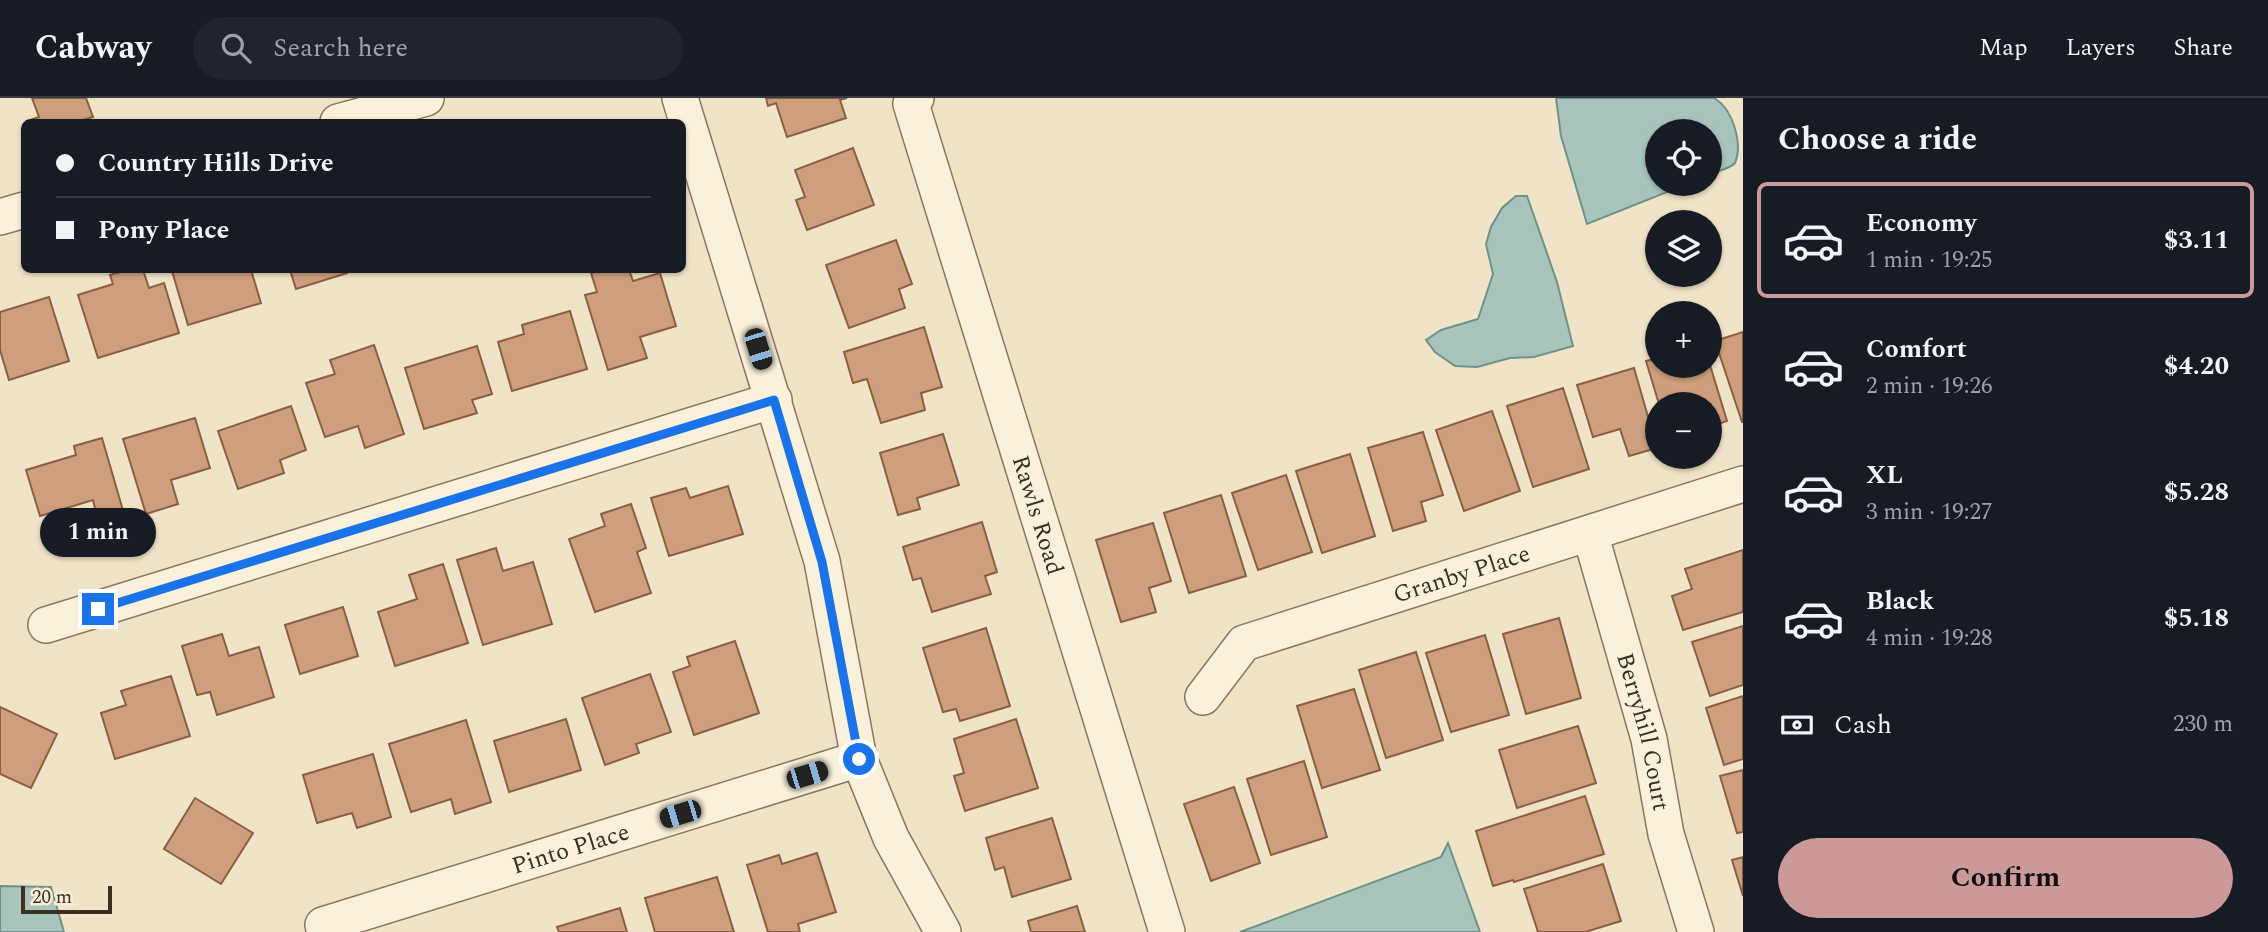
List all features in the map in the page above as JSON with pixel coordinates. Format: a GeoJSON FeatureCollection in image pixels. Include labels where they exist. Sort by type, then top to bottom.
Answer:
{"type":"FeatureCollection","features":[{"type":"Feature","properties":{"kind":"street"},"geometry":{"type":"LineString","coordinates":[[349,119],[426,98]]}},
{"type":"Feature","properties":{"kind":"street"},"geometry":{"type":"LineString","coordinates":[[680,98],[822,562],[859,759],[891,838],[943,932]]}},
{"type":"Feature","properties":{"kind":"street","name":"Rawls Road"},"geometry":{"type":"LineString","coordinates":[[916,98],[911,104],[1167,932]]}},
{"type":"Feature","properties":{"kind":"street"},"geometry":{"type":"LineString","coordinates":[[0,217],[21,211]]}},
{"type":"Feature","properties":{"kind":"street"},"geometry":{"type":"LineString","coordinates":[[46,625],[774,400]]}},
{"type":"Feature","properties":{"kind":"street","name":"Granby Place"},"geometry":{"type":"LineString","coordinates":[[1203,698],[1244,643],[1743,484]]}},
{"type":"Feature","properties":{"kind":"street","name":"Berryhill Court"},"geometry":{"type":"LineString","coordinates":[[1590,533],[1649,738],[1667,834],[1696,932]]}},
{"type":"Feature","properties":{"kind":"street","name":"Pinto Place"},"geometry":{"type":"LineString","coordinates":[[323,925],[859,759]]}},
{"type":"Feature","properties":{"kind":"water"},"geometry":{"type":"Polygon","coordinates":[[[1556,98],[1714,98],[1731,118],[1738,146],[1735,163],[1722,170],[1722,119],[1645,119],[1645,196],[1657,196],[1587,224],[1561,136],[1556,98]]]}},
{"type":"Feature","properties":{"kind":"water"},"geometry":{"type":"Polygon","coordinates":[[[1516,196],[1527,196],[1557,282],[1573,346],[1534,357],[1510,358],[1477,367],[1455,366],[1435,352],[1426,340],[1441,330],[1478,319],[1493,274],[1486,244],[1491,227],[1502,208],[1516,196]]]}},
{"type":"Feature","properties":{"kind":"water"},"geometry":{"type":"Polygon","coordinates":[[[1448,843],[1480,932],[1240,932],[1441,857],[1448,843]]]}},
{"type":"Feature","properties":{"kind":"water"},"geometry":{"type":"Polygon","coordinates":[[[0,886],[51,887],[64,932],[0,932],[0,886]]]}},
{"type":"Feature","properties":{"kind":"building"},"geometry":{"type":"Polygon","coordinates":[[[32,98],[86,98],[93,117],[33,119],[39,117],[32,98]]]}},
{"type":"Feature","properties":{"kind":"building"},"geometry":{"type":"Polygon","coordinates":[[[766,98],[847,98],[840,100],[846,118],[787,137],[776,103],[768,106],[766,98]]]}},
{"type":"Feature","properties":{"kind":"building"},"geometry":{"type":"Polygon","coordinates":[[[853,148],[874,205],[807,230],[796,200],[805,197],[795,170],[853,148]]]}},
{"type":"Feature","properties":{"kind":"building"},"geometry":{"type":"Polygon","coordinates":[[[896,240],[912,284],[899,289],[905,308],[849,328],[826,265],[896,240]]]}},
{"type":"Feature","properties":{"kind":"building"},"geometry":{"type":"Polygon","coordinates":[[[144,273],[149,288],[164,283],[179,333],[98,358],[78,295],[113,284],[110,275],[144,273]]]}},
{"type":"Feature","properties":{"kind":"building"},"geometry":{"type":"Polygon","coordinates":[[[173,273],[252,273],[261,303],[188,325],[173,273]]]}},
{"type":"Feature","properties":{"kind":"building"},"geometry":{"type":"Polygon","coordinates":[[[291,273],[347,273],[296,289],[291,273]]]}},
{"type":"Feature","properties":{"kind":"building"},"geometry":{"type":"Polygon","coordinates":[[[591,273],[630,273],[633,281],[660,273],[676,326],[640,337],[647,358],[608,370],[585,295],[597,292],[591,273]]]}},
{"type":"Feature","properties":{"kind":"building"},"geometry":{"type":"Polygon","coordinates":[[[49,297],[69,361],[9,380],[0,350],[0,312],[49,297]]]}},
{"type":"Feature","properties":{"kind":"building"},"geometry":{"type":"Polygon","coordinates":[[[570,311],[587,369],[512,391],[498,342],[524,334],[522,325],[570,311]]]}},
{"type":"Feature","properties":{"kind":"building"},"geometry":{"type":"Polygon","coordinates":[[[924,327],[942,387],[921,393],[925,410],[881,423],[867,379],[853,383],[844,352],[924,327]]]}},
{"type":"Feature","properties":{"kind":"building"},"geometry":{"type":"Polygon","coordinates":[[[1743,332],[1743,422],[1722,362],[1722,339],[1743,332]]]}},
{"type":"Feature","properties":{"kind":"building"},"geometry":{"type":"Polygon","coordinates":[[[374,345],[404,434],[365,448],[358,426],[325,437],[306,383],[335,374],[330,360],[374,345]]]}},
{"type":"Feature","properties":{"kind":"building"},"geometry":{"type":"Polygon","coordinates":[[[477,346],[492,394],[472,400],[477,413],[424,429],[405,368],[477,346]]]}},
{"type":"Feature","properties":{"kind":"building"},"geometry":{"type":"Polygon","coordinates":[[[1634,368],[1645,406],[1645,451],[1629,456],[1620,429],[1593,437],[1577,385],[1634,368]]]}},
{"type":"Feature","properties":{"kind":"building"},"geometry":{"type":"Polygon","coordinates":[[[1651,378],[1714,378],[1718,392],[1655,392],[1651,378]]]}},
{"type":"Feature","properties":{"kind":"building"},"geometry":{"type":"Polygon","coordinates":[[[1563,388],[1589,469],[1533,487],[1507,406],[1563,388]]]}},
{"type":"Feature","properties":{"kind":"building"},"geometry":{"type":"Polygon","coordinates":[[[1722,405],[1727,421],[1722,423],[1722,405]]]}},
{"type":"Feature","properties":{"kind":"building"},"geometry":{"type":"Polygon","coordinates":[[[291,406],[306,450],[280,460],[284,473],[238,489],[218,431],[291,406]]]}},
{"type":"Feature","properties":{"kind":"building"},"geometry":{"type":"Polygon","coordinates":[[[1492,411],[1520,491],[1464,511],[1436,430],[1492,411]]]}},
{"type":"Feature","properties":{"kind":"building"},"geometry":{"type":"Polygon","coordinates":[[[195,418],[210,468],[171,480],[178,504],[146,514],[123,439],[195,418]]]}},
{"type":"Feature","properties":{"kind":"building"},"geometry":{"type":"Polygon","coordinates":[[[1423,432],[1443,495],[1421,502],[1426,521],[1393,531],[1368,448],[1423,432]]]}},
{"type":"Feature","properties":{"kind":"building"},"geometry":{"type":"Polygon","coordinates":[[[943,434],[959,485],[917,498],[920,509],[898,515],[880,453],[943,434]]]}},
{"type":"Feature","properties":{"kind":"building"},"geometry":{"type":"Polygon","coordinates":[[[102,438],[124,514],[98,521],[93,500],[40,516],[26,470],[76,455],[74,446],[102,438]]]}},
{"type":"Feature","properties":{"kind":"building"},"geometry":{"type":"Polygon","coordinates":[[[1350,454],[1375,536],[1322,553],[1296,471],[1350,454]]]}},
{"type":"Feature","properties":{"kind":"building"},"geometry":{"type":"Polygon","coordinates":[[[1286,475],[1312,552],[1258,570],[1232,493],[1286,475]]]}},
{"type":"Feature","properties":{"kind":"building"},"geometry":{"type":"Polygon","coordinates":[[[728,486],[743,534],[669,556],[651,498],[686,488],[690,498],[728,486]]]}},
{"type":"Feature","properties":{"kind":"building"},"geometry":{"type":"Polygon","coordinates":[[[1221,495],[1246,576],[1189,593],[1164,513],[1221,495]]]}},
{"type":"Feature","properties":{"kind":"building"},"geometry":{"type":"Polygon","coordinates":[[[631,504],[646,548],[637,552],[651,593],[595,612],[569,539],[605,526],[601,514],[631,504]]]}},
{"type":"Feature","properties":{"kind":"building"},"geometry":{"type":"Polygon","coordinates":[[[982,522],[997,572],[985,576],[991,594],[932,612],[921,578],[913,580],[903,547],[982,522]]]}},
{"type":"Feature","properties":{"kind":"building"},"geometry":{"type":"Polygon","coordinates":[[[1153,523],[1171,581],[1149,588],[1156,612],[1121,622],[1096,540],[1153,523]]]}},
{"type":"Feature","properties":{"kind":"building"},"geometry":{"type":"Polygon","coordinates":[[[496,548],[503,571],[533,562],[552,624],[483,645],[457,560],[496,548]]]}},
{"type":"Feature","properties":{"kind":"building"},"geometry":{"type":"Polygon","coordinates":[[[1743,550],[1743,612],[1683,630],[1672,596],[1692,589],[1685,569],[1743,550]]]}},
{"type":"Feature","properties":{"kind":"building"},"geometry":{"type":"Polygon","coordinates":[[[443,564],[468,643],[395,666],[378,612],[417,599],[409,575],[443,564]]]}},
{"type":"Feature","properties":{"kind":"building"},"geometry":{"type":"Polygon","coordinates":[[[343,607],[358,656],[300,674],[285,625],[343,607]]]}},
{"type":"Feature","properties":{"kind":"building"},"geometry":{"type":"Polygon","coordinates":[[[1559,618],[1581,698],[1526,714],[1503,634],[1559,618]]]}},
{"type":"Feature","properties":{"kind":"building"},"geometry":{"type":"Polygon","coordinates":[[[1743,626],[1743,685],[1710,696],[1692,642],[1743,626]]]}},
{"type":"Feature","properties":{"kind":"building"},"geometry":{"type":"Polygon","coordinates":[[[986,628],[1010,706],[960,721],[956,709],[943,712],[923,648],[986,628]]]}},
{"type":"Feature","properties":{"kind":"building"},"geometry":{"type":"Polygon","coordinates":[[[222,634],[229,656],[259,647],[274,697],[217,715],[210,692],[197,695],[182,646],[222,634]]]}},
{"type":"Feature","properties":{"kind":"building"},"geometry":{"type":"Polygon","coordinates":[[[1485,635],[1509,715],[1451,732],[1426,653],[1485,635]]]}},
{"type":"Feature","properties":{"kind":"building"},"geometry":{"type":"Polygon","coordinates":[[[735,641],[759,713],[694,735],[673,672],[690,666],[687,657],[735,641]]]}},
{"type":"Feature","properties":{"kind":"building"},"geometry":{"type":"Polygon","coordinates":[[[1416,652],[1443,740],[1386,758],[1359,670],[1416,652]]]}},
{"type":"Feature","properties":{"kind":"building"},"geometry":{"type":"Polygon","coordinates":[[[650,674],[671,732],[636,744],[639,753],[605,765],[582,698],[650,674]]]}},
{"type":"Feature","properties":{"kind":"building"},"geometry":{"type":"Polygon","coordinates":[[[171,676],[190,736],[115,759],[101,713],[126,705],[121,691],[171,676]]]}},
{"type":"Feature","properties":{"kind":"building"},"geometry":{"type":"Polygon","coordinates":[[[1354,689],[1380,770],[1322,788],[1297,706],[1354,689]]]}},
{"type":"Feature","properties":{"kind":"building"},"geometry":{"type":"Polygon","coordinates":[[[1743,696],[1743,759],[1724,765],[1706,708],[1743,696]]]}},
{"type":"Feature","properties":{"kind":"building"},"geometry":{"type":"Polygon","coordinates":[[[0,707],[57,734],[31,788],[0,774],[0,707]]]}},
{"type":"Feature","properties":{"kind":"building"},"geometry":{"type":"Polygon","coordinates":[[[566,719],[581,770],[509,792],[494,741],[566,719]]]}},
{"type":"Feature","properties":{"kind":"building"},"geometry":{"type":"Polygon","coordinates":[[[1016,719],[1038,788],[965,811],[954,776],[964,773],[954,739],[1016,719]]]}},
{"type":"Feature","properties":{"kind":"building"},"geometry":{"type":"Polygon","coordinates":[[[466,720],[491,802],[455,814],[451,799],[411,812],[389,744],[466,720]]]}},
{"type":"Feature","properties":{"kind":"building"},"geometry":{"type":"Polygon","coordinates":[[[1578,726],[1596,783],[1517,808],[1499,750],[1578,726]]]}},
{"type":"Feature","properties":{"kind":"building"},"geometry":{"type":"Polygon","coordinates":[[[373,754],[391,817],[357,828],[352,813],[317,823],[303,775],[373,754]]]}},
{"type":"Feature","properties":{"kind":"building"},"geometry":{"type":"Polygon","coordinates":[[[1304,761],[1327,837],[1271,855],[1247,779],[1304,761]]]}},
{"type":"Feature","properties":{"kind":"building"},"geometry":{"type":"Polygon","coordinates":[[[1743,770],[1743,832],[1737,833],[1720,776],[1743,770]]]}},
{"type":"Feature","properties":{"kind":"building"},"geometry":{"type":"Polygon","coordinates":[[[1234,787],[1260,863],[1211,881],[1184,804],[1234,787]]]}},
{"type":"Feature","properties":{"kind":"building"},"geometry":{"type":"Polygon","coordinates":[[[1585,796],[1604,854],[1493,886],[1476,831],[1585,796]]]}},
{"type":"Feature","properties":{"kind":"building"},"geometry":{"type":"Polygon","coordinates":[[[195,798],[253,833],[221,884],[164,849],[195,798]]]}},
{"type":"Feature","properties":{"kind":"building"},"geometry":{"type":"Polygon","coordinates":[[[1052,818],[1071,879],[1012,897],[1004,867],[995,870],[986,838],[1052,818]]]}},
{"type":"Feature","properties":{"kind":"building"},"geometry":{"type":"Polygon","coordinates":[[[817,853],[836,912],[798,924],[800,932],[768,932],[747,865],[779,855],[782,864],[817,853]]]}},
{"type":"Feature","properties":{"kind":"building"},"geometry":{"type":"Polygon","coordinates":[[[1743,857],[1743,896],[1732,860],[1743,857]]]}},
{"type":"Feature","properties":{"kind":"building"},"geometry":{"type":"Polygon","coordinates":[[[1603,864],[1621,921],[1585,932],[1538,932],[1524,889],[1603,864]]]}},
{"type":"Feature","properties":{"kind":"building"},"geometry":{"type":"Polygon","coordinates":[[[717,877],[734,932],[655,932],[645,898],[717,877]]]}},
{"type":"Feature","properties":{"kind":"building"},"geometry":{"type":"Polygon","coordinates":[[[1077,906],[1085,932],[1031,932],[1028,921],[1077,906]]]}},
{"type":"Feature","properties":{"kind":"building"},"geometry":{"type":"Polygon","coordinates":[[[620,908],[627,932],[559,932],[557,927],[620,908]]]}},
{"type":"Feature","properties":{"kind":"route"},"geometry":{"type":"LineString","coordinates":[[98,609],[774,400],[822,562],[859,759]]}}]}
